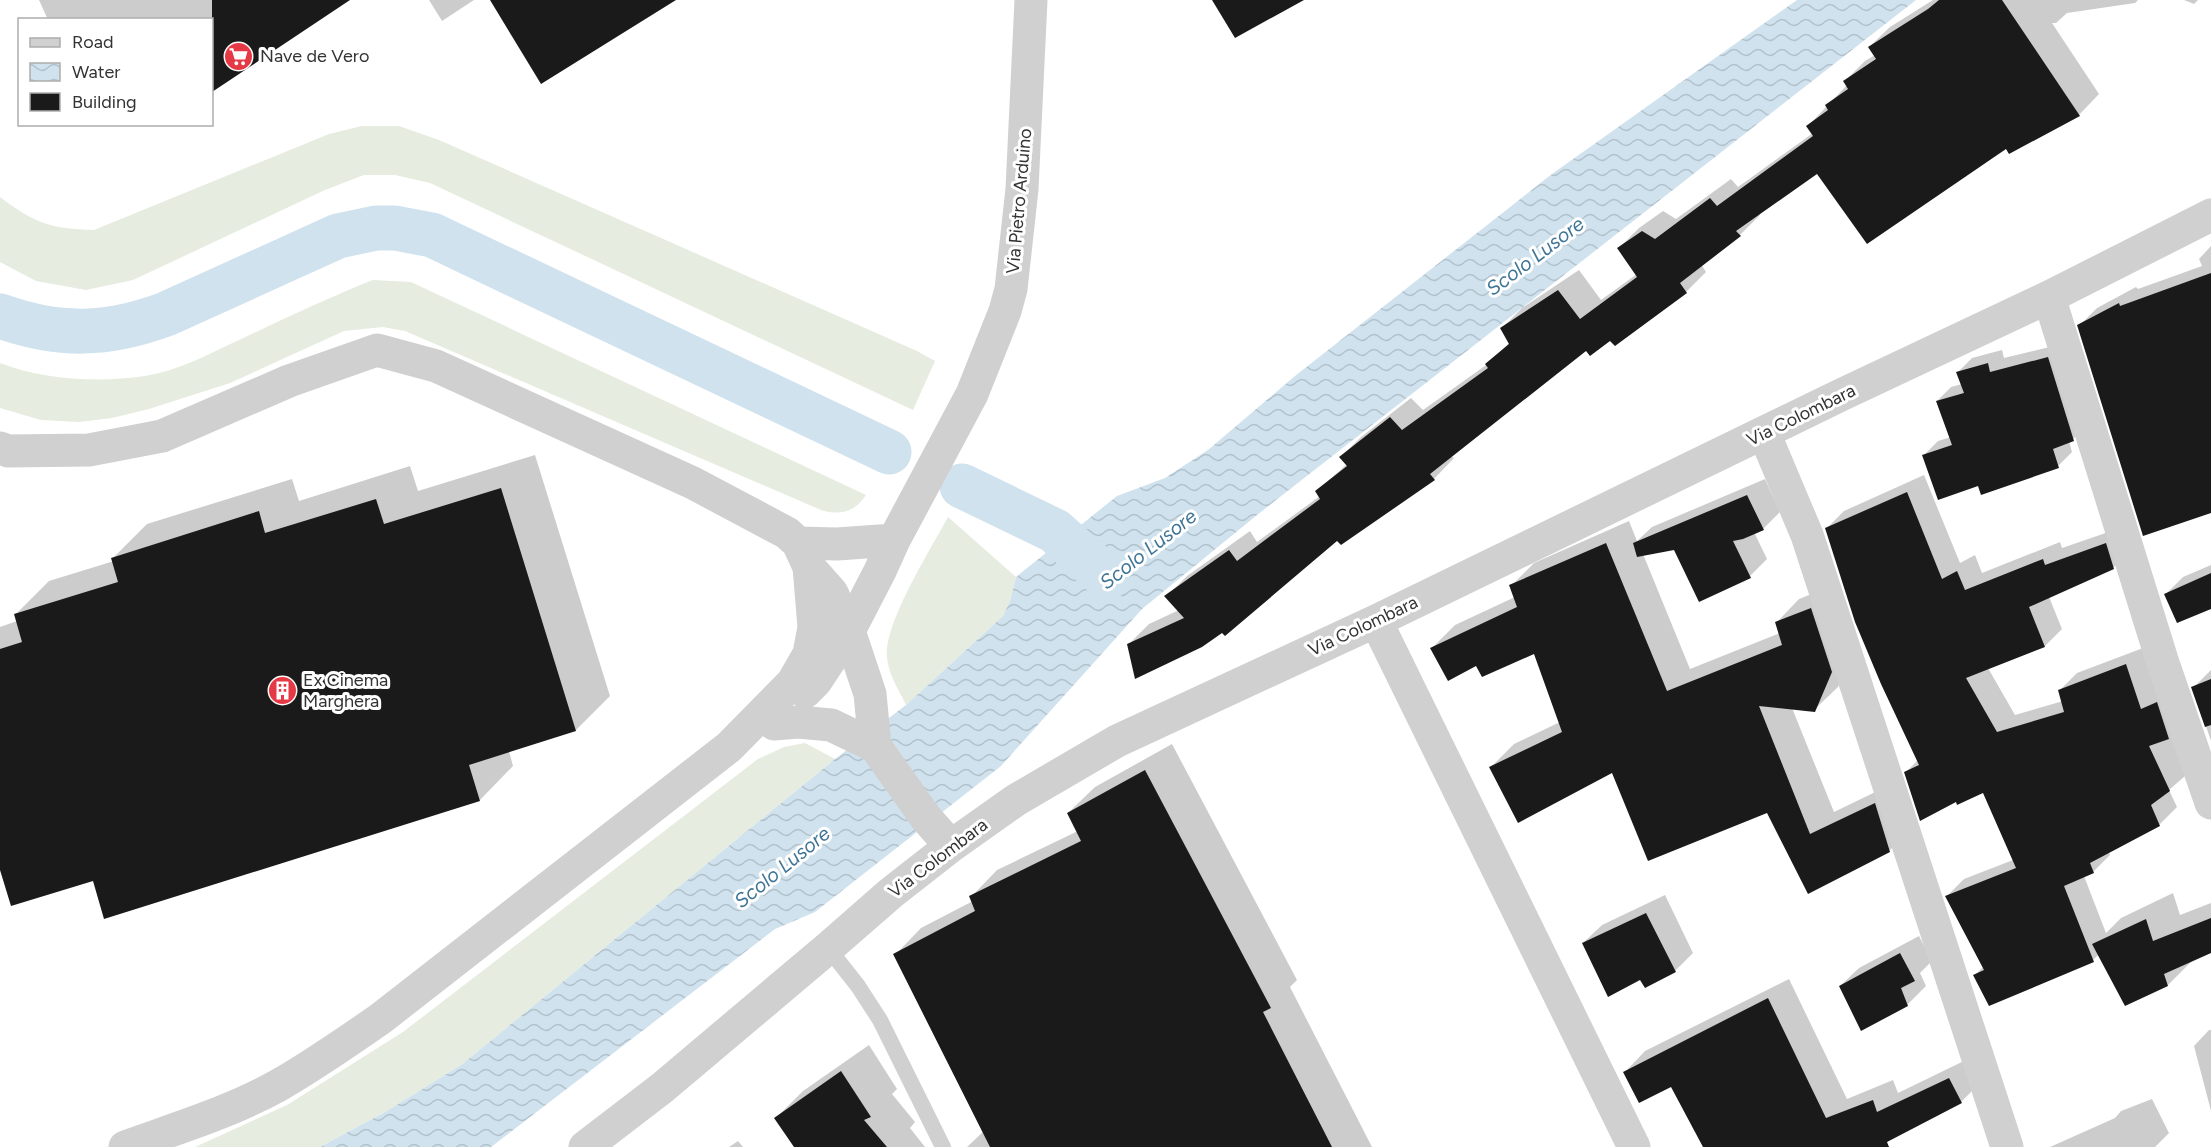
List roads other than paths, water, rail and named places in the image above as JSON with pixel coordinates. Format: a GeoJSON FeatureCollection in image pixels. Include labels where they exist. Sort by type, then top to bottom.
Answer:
{"type":"FeatureCollection","features":[{"type":"Feature","properties":{"kind":"street","name":"Via Pietro Arduino"},"geometry":{"type":"LineString","coordinates":[[774,724],[816,681],[849,631],[972,394],[997,335],[1011,289],[1026,132],[1031,0]]}},
{"type":"Feature","properties":{"kind":"street","name":"Via Colombara"},"geometry":{"type":"LineString","coordinates":[[585,1147],[662,1088],[891,893],[951,846],[1016,800],[1117,741],[1376,621],[2049,297],[2211,215]]}},
{"type":"Feature","properties":{"kind":"street"},"geometry":{"type":"LineString","coordinates":[[2049,297],[2162,660],[2211,803]]}},
{"type":"Feature","properties":{"kind":"street"},"geometry":{"type":"LineString","coordinates":[[0,448],[8,451],[89,450],[162,436],[289,381],[377,350],[436,366],[682,478],[787,533],[832,593],[849,631],[870,694],[875,746]]}},
{"type":"Feature","properties":{"kind":"street"},"geometry":{"type":"LineString","coordinates":[[1764,433],[1807,535],[2007,1147]]}},
{"type":"Feature","properties":{"kind":"street"},"geometry":{"type":"LineString","coordinates":[[803,555],[898,534]]}},
{"type":"Feature","properties":{"kind":"street"},"geometry":{"type":"LineString","coordinates":[[125,1147],[209,1118],[279,1085],[328,1054],[380,1019],[729,747],[792,682],[809,654],[814,627],[803,555]]}},
{"type":"Feature","properties":{"kind":"street"},"geometry":{"type":"LineString","coordinates":[[1376,621],[1635,1147]]}},
{"type":"Feature","properties":{"kind":"street"},"geometry":{"type":"LineString","coordinates":[[729,747],[774,724],[798,722],[831,725],[875,746],[926,818],[951,846]]}},
{"type":"Feature","properties":{"kind":"lane"},"geometry":{"type":"LineString","coordinates":[[828,948],[858,986],[880,1020],[943,1147]]}},
{"type":"Feature","properties":{"kind":"water","name":"Scolo Lusore"},"geometry":{"type":"Polygon","coordinates":[[[1797,0],[1916,0],[1257,515],[1142,609],[1001,766],[815,912],[775,929],[491,1147],[320,1147],[385,1112],[461,1065],[835,759],[906,705],[1003,616],[1010,601],[1016,577],[1117,496],[1165,478],[1208,450],[1295,376],[1552,174],[1797,0]]]}},
{"type":"Feature","properties":{"kind":"waterway"},"geometry":{"type":"LineString","coordinates":[[0,316],[43,328],[63,330],[83,331],[123,327],[166,314],[338,236],[376,228],[395,228],[432,235],[889,452]]}},
{"type":"Feature","properties":{"kind":"waterway","name":"Scolo Lusore"},"geometry":{"type":"LineString","coordinates":[[962,486],[1055,531],[1107,578]]}},
{"type":"Feature","properties":{"kind":"place","name":"Nave de Vero"},"geometry":{"type":"Point","coordinates":[239,56]}},
{"type":"Feature","properties":{"kind":"place","name":"Ex Cinema Marghera"},"geometry":{"type":"Point","coordinates":[282,690]}}]}
